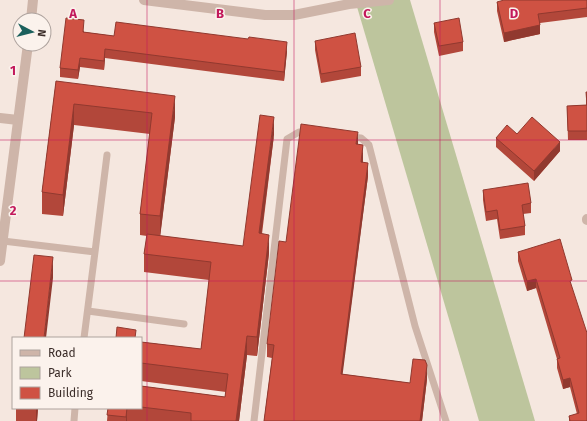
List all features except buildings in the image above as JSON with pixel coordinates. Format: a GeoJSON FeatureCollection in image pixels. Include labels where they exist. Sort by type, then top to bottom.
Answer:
{"type":"FeatureCollection","features":[{"type":"Feature","properties":{"kind":"street"},"geometry":{"type":"LineString","coordinates":[[32,12],[33,0]]}},
{"type":"Feature","properties":{"kind":"street"},"geometry":{"type":"LineString","coordinates":[[144,0],[264,15],[294,15],[322,11],[349,4],[389,0]]}},
{"type":"Feature","properties":{"kind":"street"},"geometry":{"type":"LineString","coordinates":[[0,261],[27,52]]}},
{"type":"Feature","properties":{"kind":"street"},"geometry":{"type":"LineString","coordinates":[[0,118],[18,120]]}},
{"type":"Feature","properties":{"kind":"lane"},"geometry":{"type":"LineString","coordinates":[[254,421],[287,139],[299,132],[315,134]]}},
{"type":"Feature","properties":{"kind":"lane"},"geometry":{"type":"LineString","coordinates":[[345,137],[361,138],[369,145],[415,326],[446,421]]}},
{"type":"Feature","properties":{"kind":"lane"},"geometry":{"type":"LineString","coordinates":[[84,337],[107,155]]}},
{"type":"Feature","properties":{"kind":"lane"},"geometry":{"type":"LineString","coordinates":[[3,241],[95,252]]}},
{"type":"Feature","properties":{"kind":"lane"},"geometry":{"type":"LineString","coordinates":[[88,311],[184,324]]}},
{"type":"Feature","properties":{"kind":"lane"},"geometry":{"type":"LineString","coordinates":[[74,421],[75,409]]}},
{"type":"Feature","properties":{"kind":"green space"},"geometry":{"type":"Polygon","coordinates":[[[355,0],[410,0],[535,421],[479,421],[355,0]]]}}]}
